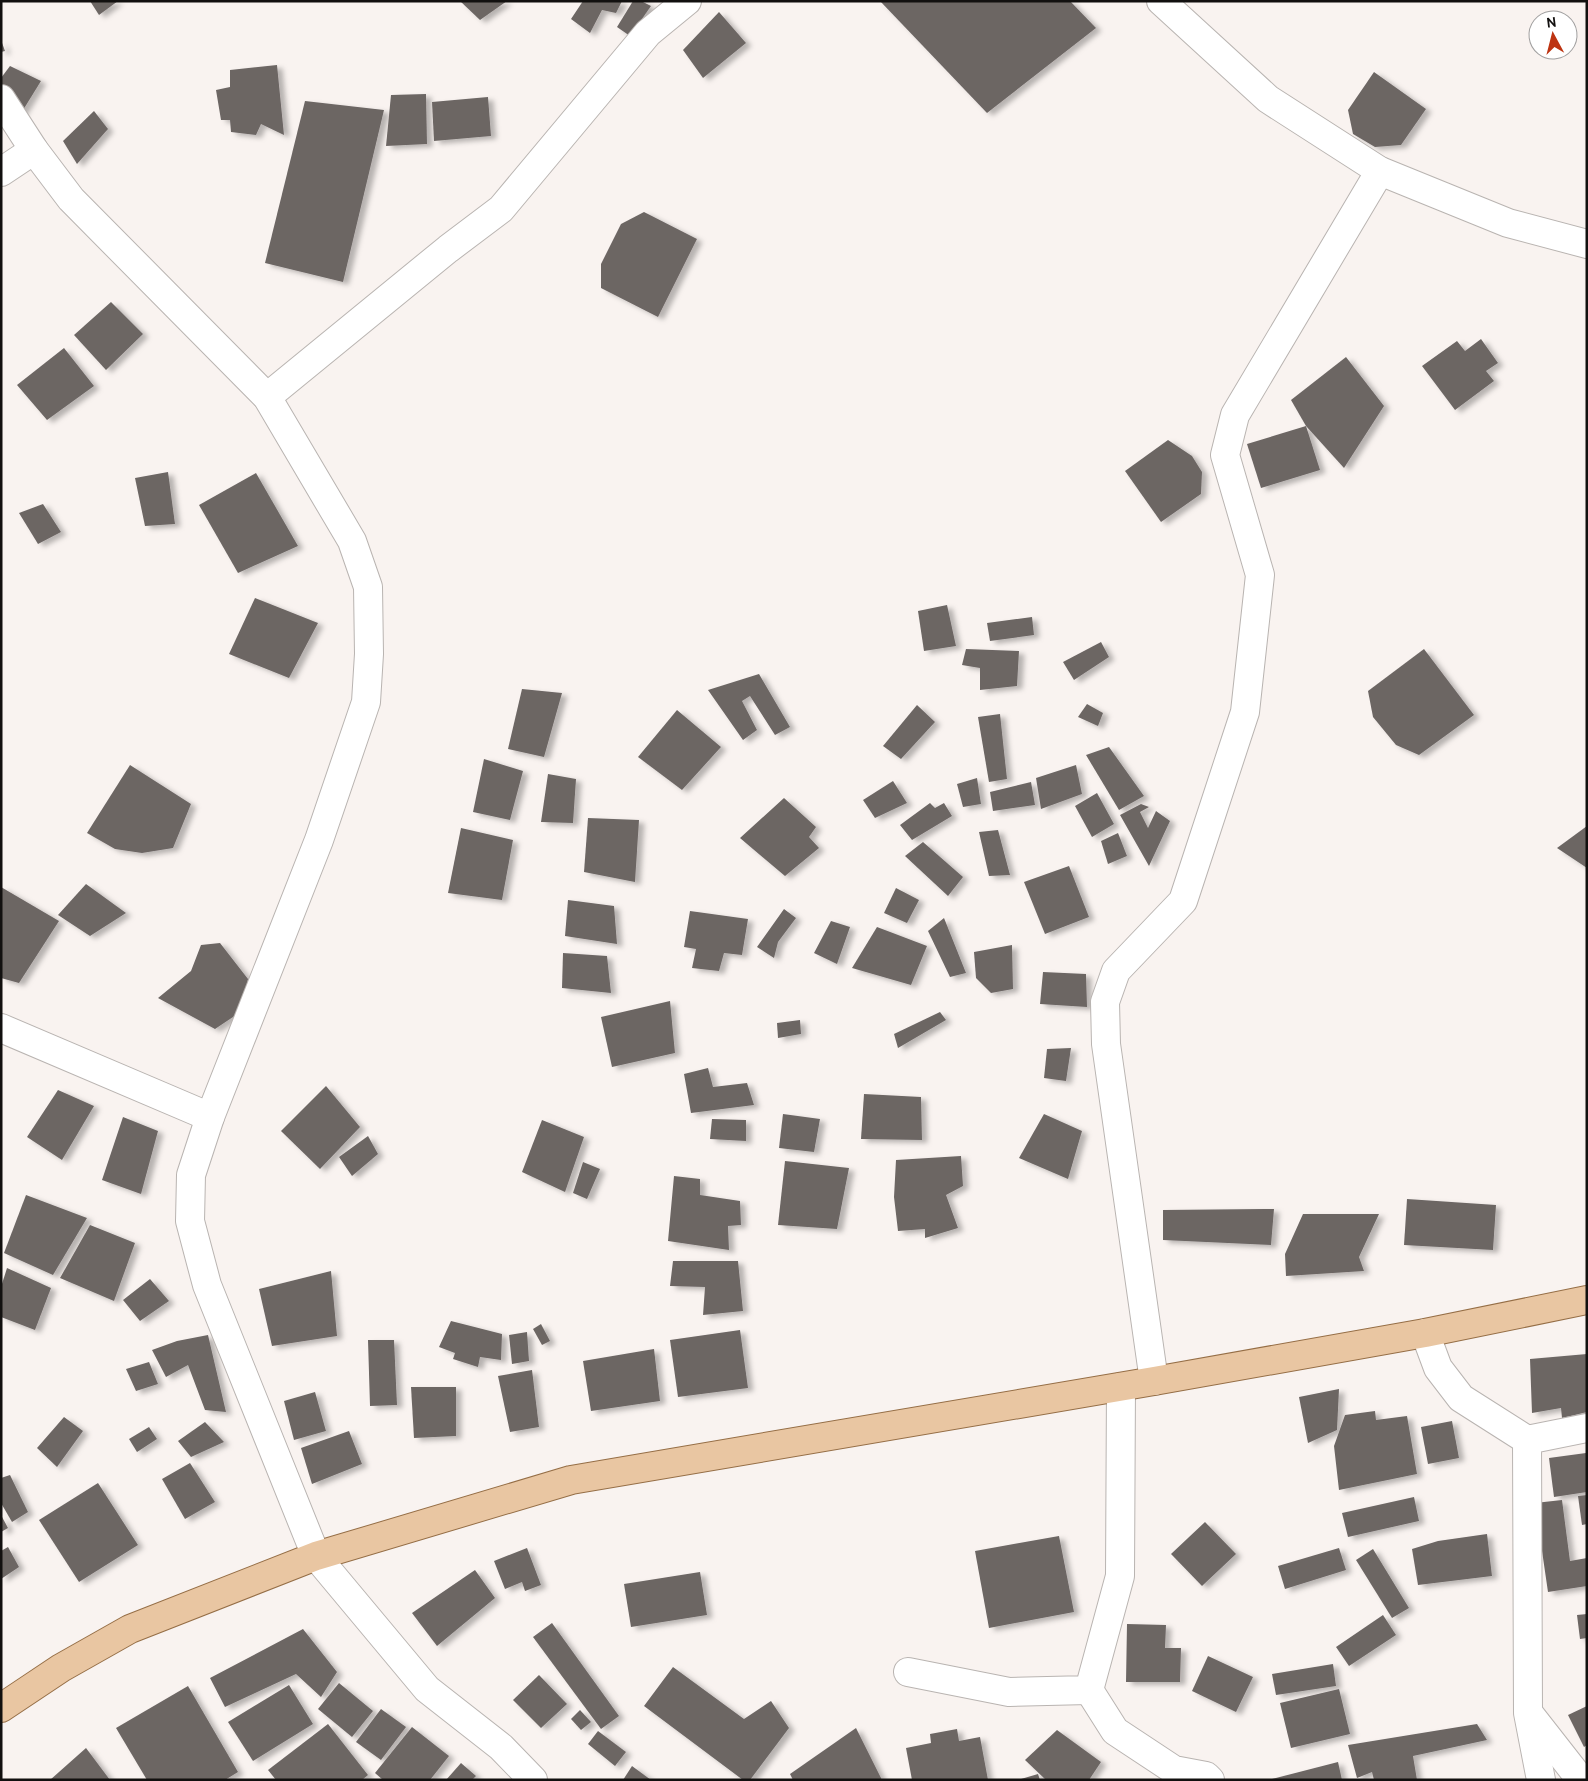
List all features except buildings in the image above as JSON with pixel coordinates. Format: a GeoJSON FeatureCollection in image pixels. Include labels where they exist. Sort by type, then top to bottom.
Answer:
{"type":"FeatureCollection","features":[{"type":"Feature","properties":{"kind":"main road"},"geometry":{"type":"LineString","coordinates":[[1,1708],[60,1668],[130,1629],[316,1556],[571,1480],[1425,1333],[1587,1300]]}},
{"type":"Feature","properties":{"kind":"street"},"geometry":{"type":"LineString","coordinates":[[267,397],[448,249],[501,209],[648,34],[687,1]]}},
{"type":"Feature","properties":{"kind":"street"},"geometry":{"type":"LineString","coordinates":[[1161,1],[1268,99],[1380,171],[1508,223],[1587,244]]}},
{"type":"Feature","properties":{"kind":"street"},"geometry":{"type":"LineString","coordinates":[[1,99],[34,150],[71,199],[267,397],[352,541],[368,587],[369,654],[366,702],[319,840],[210,1117],[191,1174],[190,1221],[207,1285],[316,1556],[427,1689],[501,1747],[533,1780]]}},
{"type":"Feature","properties":{"kind":"street"},"geometry":{"type":"LineString","coordinates":[[1,172],[34,150]]}},
{"type":"Feature","properties":{"kind":"street"},"geometry":{"type":"LineString","coordinates":[[1154,1381],[1106,1044],[1105,1002],[1116,971],[1183,901],[1245,712],[1260,575],[1225,455],[1235,415],[1380,171]]}},
{"type":"Feature","properties":{"kind":"street"},"geometry":{"type":"LineString","coordinates":[[1,1028],[210,1117]]}},
{"type":"Feature","properties":{"kind":"street"},"geometry":{"type":"LineString","coordinates":[[1425,1333],[1438,1368],[1461,1398],[1527,1440],[1587,1428]]}},
{"type":"Feature","properties":{"kind":"street"},"geometry":{"type":"LineString","coordinates":[[1121,1386],[1120,1576],[1089,1690],[1115,1731],[1172,1775],[1206,1776],[1210,1780]]}},
{"type":"Feature","properties":{"kind":"street"},"geometry":{"type":"LineString","coordinates":[[1527,1440],[1528,1713],[1541,1780]]}},
{"type":"Feature","properties":{"kind":"street"},"geometry":{"type":"LineString","coordinates":[[908,1672],[1009,1692],[1089,1690]]}},
{"type":"Feature","properties":{"kind":"street"},"geometry":{"type":"LineString","coordinates":[[1528,1713],[1581,1780]]}}]}
